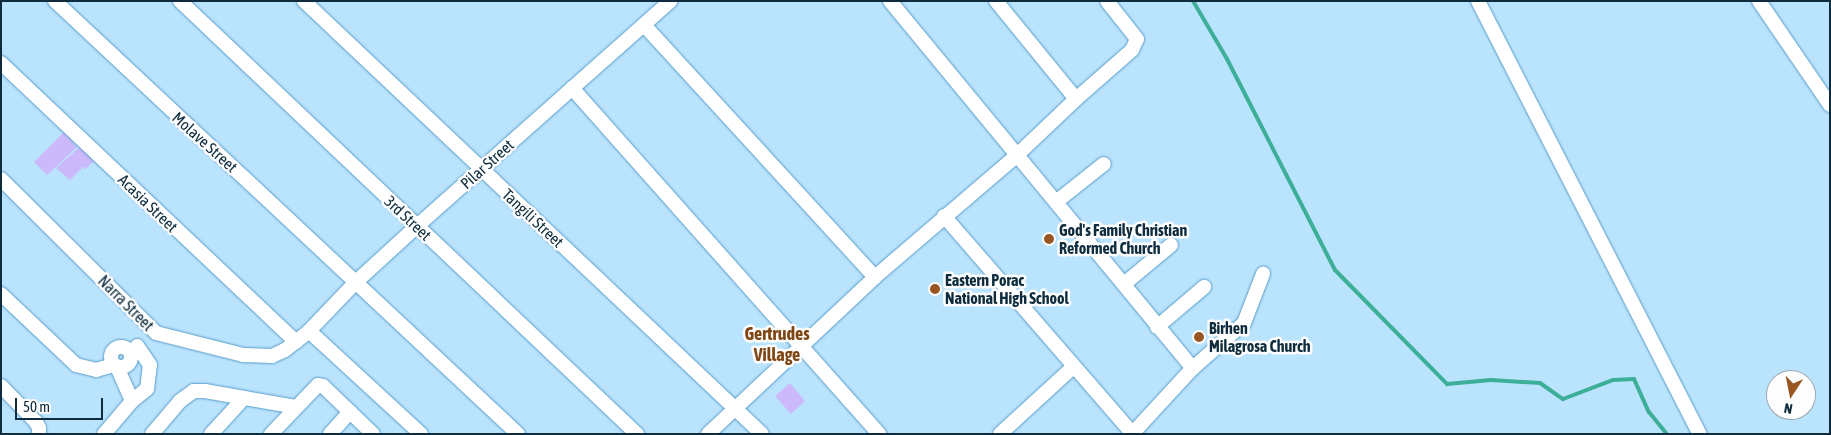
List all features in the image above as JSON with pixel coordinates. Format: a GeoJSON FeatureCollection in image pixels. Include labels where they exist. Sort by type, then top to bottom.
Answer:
{"type":"FeatureCollection","features":[{"type":"Feature","properties":{"kind":"street","name":"Molave Street"},"geometry":{"type":"LineString","coordinates":[[56,1],[161,102],[357,281],[518,434]]}},
{"type":"Feature","properties":{"kind":"street","name":"3rd Street"},"geometry":{"type":"LineString","coordinates":[[180,1],[637,434]]}},
{"type":"Feature","properties":{"kind":"street","name":"Tangili Street"},"geometry":{"type":"LineString","coordinates":[[304,1],[762,434]]}},
{"type":"Feature","properties":{"kind":"street","name":"Pilar Street"},"geometry":{"type":"LineString","coordinates":[[309,331],[357,281],[417,226],[670,1]]}},
{"type":"Feature","properties":{"kind":"street"},"geometry":{"type":"LineString","coordinates":[[890,1],[1016,156],[1124,284],[1157,327],[1194,368]]}},
{"type":"Feature","properties":{"kind":"street"},"geometry":{"type":"LineString","coordinates":[[996,1],[1076,99]]}},
{"type":"Feature","properties":{"kind":"street"},"geometry":{"type":"LineString","coordinates":[[708,434],[875,277],[1016,156],[1076,99],[1132,50],[1137,39],[1107,1]]}},
{"type":"Feature","properties":{"kind":"street"},"geometry":{"type":"LineString","coordinates":[[1478,1],[1700,434]]}},
{"type":"Feature","properties":{"kind":"street"},"geometry":{"type":"LineString","coordinates":[[1759,1],[1830,105]]}},
{"type":"Feature","properties":{"kind":"street"},"geometry":{"type":"LineString","coordinates":[[644,25],[875,277]]}},
{"type":"Feature","properties":{"kind":"street","name":"Acasia Street"},"geometry":{"type":"LineString","coordinates":[[1,63],[296,342]]}},
{"type":"Feature","properties":{"kind":"street"},"geometry":{"type":"LineString","coordinates":[[572,88],[879,434]]}},
{"type":"Feature","properties":{"kind":"street"},"geometry":{"type":"LineString","coordinates":[[1056,202],[1104,164]]}},
{"type":"Feature","properties":{"kind":"street","name":"Narra Street"},"geometry":{"type":"LineString","coordinates":[[1,179],[156,333],[235,353],[259,357],[278,353],[309,331]]}},
{"type":"Feature","properties":{"kind":"street"},"geometry":{"type":"LineString","coordinates":[[944,216],[1132,433],[1194,368],[1244,323],[1263,274]]}},
{"type":"Feature","properties":{"kind":"street"},"geometry":{"type":"LineString","coordinates":[[1124,284],[1171,245]]}},
{"type":"Feature","properties":{"kind":"street"},"geometry":{"type":"LineString","coordinates":[[1157,327],[1204,287]]}},
{"type":"Feature","properties":{"kind":"street"},"geometry":{"type":"LineString","coordinates":[[1,294],[76,365],[96,370],[129,364],[134,349],[156,333]]}},
{"type":"Feature","properties":{"kind":"street"},"geometry":{"type":"LineString","coordinates":[[309,331],[421,434]]}},
{"type":"Feature","properties":{"kind":"street"},"geometry":{"type":"LineString","coordinates":[[104,434],[132,401],[147,389],[150,365],[134,349]]}},
{"type":"Feature","properties":{"kind":"street"},"geometry":{"type":"LineString","coordinates":[[116,366],[132,401]]}},
{"type":"Feature","properties":{"kind":"street"},"geometry":{"type":"LineString","coordinates":[[1000,434],[1073,366]]}},
{"type":"Feature","properties":{"kind":"street"},"geometry":{"type":"LineString","coordinates":[[270,434],[318,385],[323,386],[373,434]]}},
{"type":"Feature","properties":{"kind":"street"},"geometry":{"type":"LineString","coordinates":[[3,390],[36,422],[39,428],[38,434]]}},
{"type":"Feature","properties":{"kind":"street"},"geometry":{"type":"LineString","coordinates":[[152,434],[180,401],[194,391],[296,407]]}},
{"type":"Feature","properties":{"kind":"street"},"geometry":{"type":"LineString","coordinates":[[211,434],[244,398]]}},
{"type":"Feature","properties":{"kind":"street"},"geometry":{"type":"LineString","coordinates":[[330,434],[350,412]]}},
{"type":"Feature","properties":{"kind":"shaded area"},"geometry":{"type":"Polygon","coordinates":[[[64,132],[77,147],[47,175],[34,162],[64,132]]]}},
{"type":"Feature","properties":{"kind":"shaded area"},"geometry":{"type":"Polygon","coordinates":[[[81,146],[94,161],[85,169],[83,167],[70,180],[56,168],[81,146]]]}},
{"type":"Feature","properties":{"kind":"shaded area"},"geometry":{"type":"Polygon","coordinates":[[[790,383],[805,401],[791,414],[775,396],[790,383]]]}},
{"type":"Feature","properties":{"kind":"waterway"},"geometry":{"type":"LineString","coordinates":[[1193,1],[1227,59],[1335,270],[1447,384],[1491,380],[1540,383],[1563,399],[1613,380],[1634,379],[1649,412],[1667,434]]}},
{"type":"Feature","properties":{"kind":"place","name":"God's Family Christian Reformed Church"},"geometry":{"type":"Point","coordinates":[1049,239]}},
{"type":"Feature","properties":{"kind":"place","name":"Eastern Porac National High School"},"geometry":{"type":"Point","coordinates":[935,289]}},
{"type":"Feature","properties":{"kind":"place","name":"Birhen Milagrosa Church"},"geometry":{"type":"Point","coordinates":[1199,337]}},
{"type":"Feature","properties":{"kind":"district","name":"Gertrudes Village"},"geometry":{"type":"Point","coordinates":[777,345]}}]}
